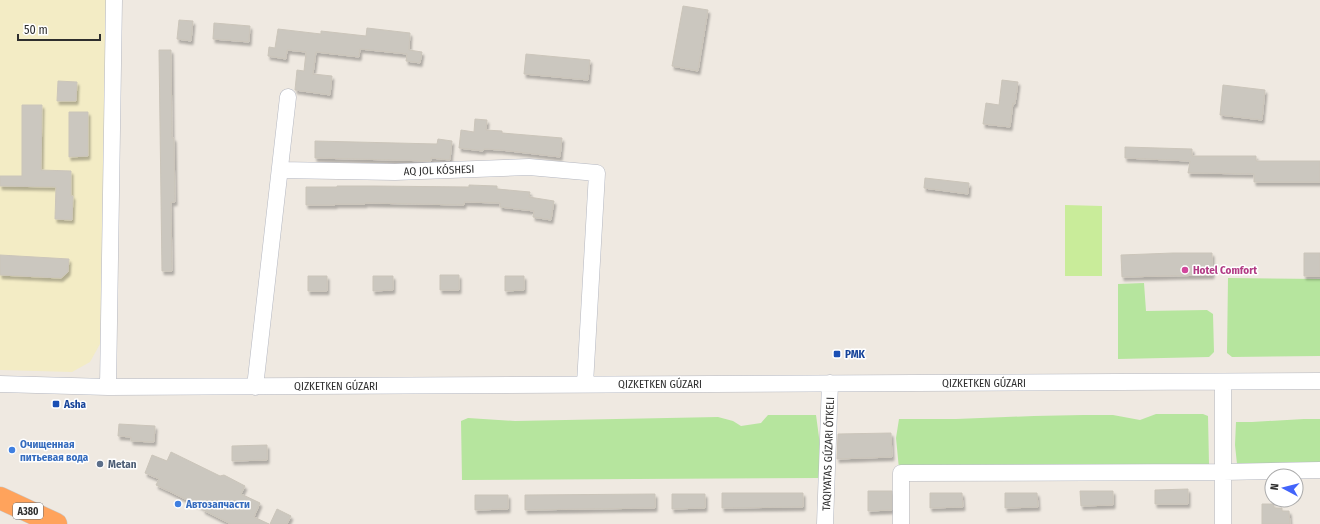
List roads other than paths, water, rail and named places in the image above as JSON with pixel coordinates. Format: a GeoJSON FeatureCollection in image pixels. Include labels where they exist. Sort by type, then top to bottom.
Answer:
{"type":"FeatureCollection","features":[{"type":"Feature","properties":{"kind":"highway","name":"A380"},"geometry":{"type":"LineString","coordinates":[[0,498],[56,524]]}},
{"type":"Feature","properties":{"kind":"street"},"geometry":{"type":"LineString","coordinates":[[108,387],[114,0]]}},
{"type":"Feature","properties":{"kind":"street"},"geometry":{"type":"LineString","coordinates":[[255,387],[288,97]]}},
{"type":"Feature","properties":{"kind":"street","name":"AQ JOL KÓSHESI"},"geometry":{"type":"LineString","coordinates":[[280,170],[395,172],[529,167],[597,173],[585,384]]}},
{"type":"Feature","properties":{"kind":"street"},"geometry":{"type":"LineString","coordinates":[[0,384],[108,387],[255,387],[1320,381]]}},
{"type":"Feature","properties":{"kind":"street"},"geometry":{"type":"LineString","coordinates":[[1223,382],[1223,524]]}},
{"type":"Feature","properties":{"kind":"street"},"geometry":{"type":"LineString","coordinates":[[825,524],[830,383]]}},
{"type":"Feature","properties":{"kind":"street"},"geometry":{"type":"LineString","coordinates":[[901,524],[900,473],[1223,472],[1320,470]]}},
{"type":"Feature","properties":{"kind":"place","name":"Hotel Comfort"},"geometry":{"type":"Point","coordinates":[1185,270]}},
{"type":"Feature","properties":{"kind":"place","name":"PMK"},"geometry":{"type":"Point","coordinates":[837,354]}},
{"type":"Feature","properties":{"kind":"place","name":"Asha"},"geometry":{"type":"Point","coordinates":[56,404]}},
{"type":"Feature","properties":{"kind":"place","name":"Очищенная питьевая вода"},"geometry":{"type":"Point","coordinates":[12,450]}},
{"type":"Feature","properties":{"kind":"place","name":"Metan"},"geometry":{"type":"Point","coordinates":[100,464]}},
{"type":"Feature","properties":{"kind":"place","name":"Автозапчасти"},"geometry":{"type":"Point","coordinates":[178,504]}}]}
